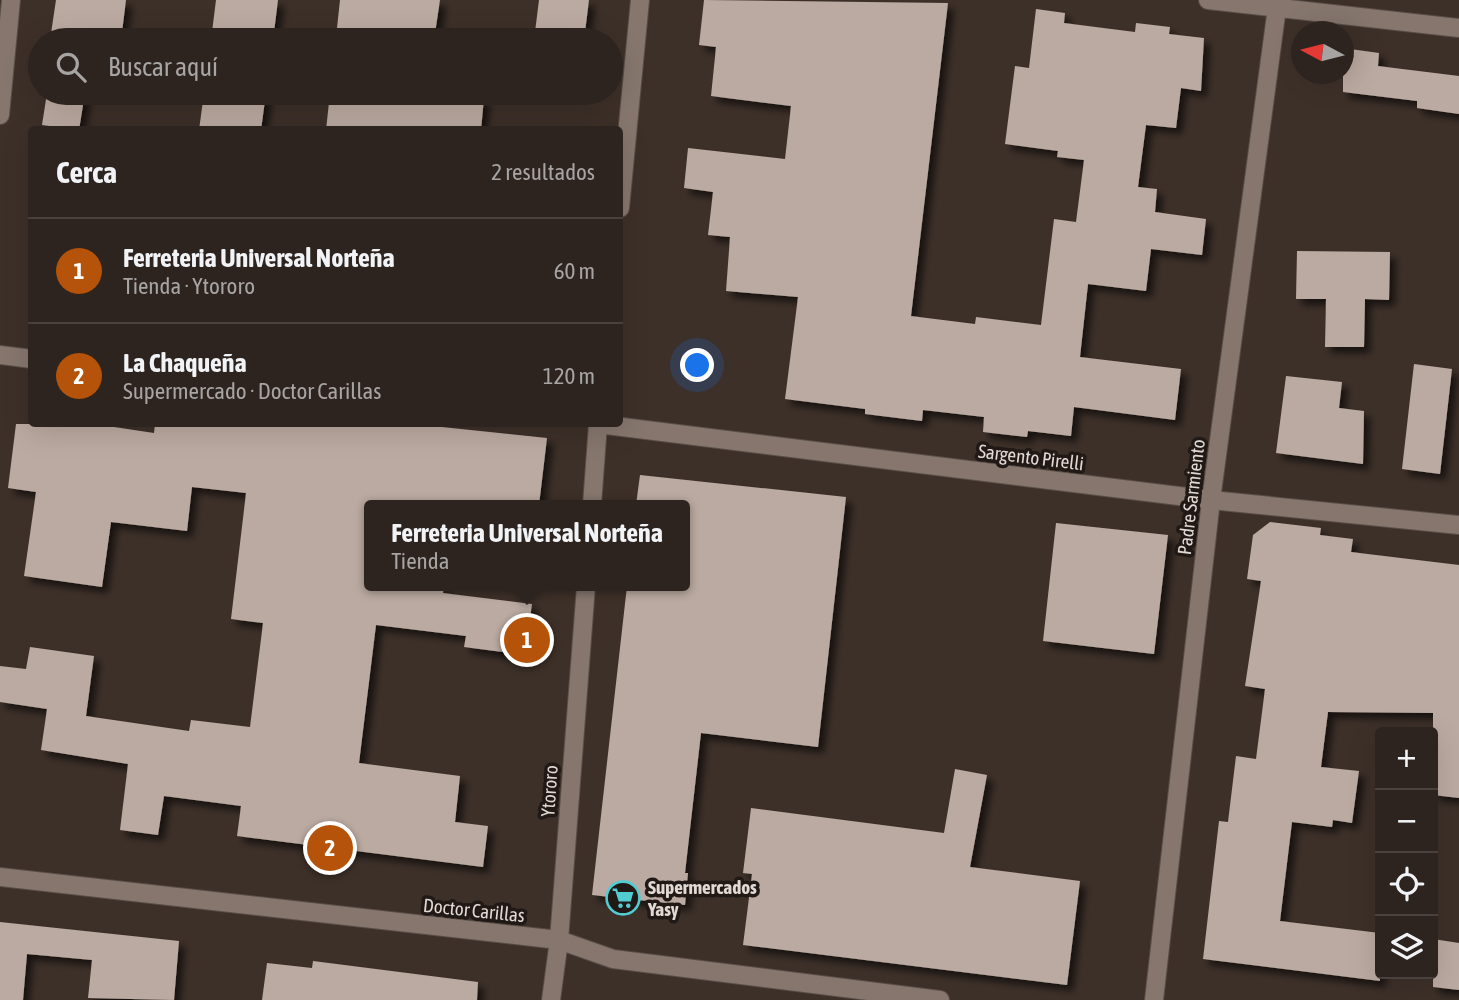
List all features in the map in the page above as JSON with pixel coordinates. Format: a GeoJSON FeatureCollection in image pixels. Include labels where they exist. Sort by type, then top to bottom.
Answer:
{"type":"FeatureCollection","features":[{"type":"Feature","properties":{"kind":"street"},"geometry":{"type":"LineString","coordinates":[[0,115],[11,0]]}},
{"type":"Feature","properties":{"kind":"street"},"geometry":{"type":"LineString","coordinates":[[623,177],[640,0]]}},
{"type":"Feature","properties":{"kind":"street"},"geometry":{"type":"LineString","coordinates":[[1208,0],[1278,5],[1459,28]]}},
{"type":"Feature","properties":{"kind":"street","name":"Padre Sarmiento"},"geometry":{"type":"LineString","coordinates":[[1154,1000],[1212,500],[1278,5]]}},
{"type":"Feature","properties":{"kind":"street"},"geometry":{"type":"LineString","coordinates":[[0,355],[28,358]]}},
{"type":"Feature","properties":{"kind":"street"},"geometry":{"type":"LineString","coordinates":[[592,500],[598,427]]}},
{"type":"Feature","properties":{"kind":"street","name":"Sargento Pirelli"},"geometry":{"type":"LineString","coordinates":[[622,427],[1212,500],[1459,524]]}},
{"type":"Feature","properties":{"kind":"street","name":"Ytororo"},"geometry":{"type":"LineString","coordinates":[[551,1000],[559,940],[586,591]]}},
{"type":"Feature","properties":{"kind":"street","name":"Doctor Carillas"},"geometry":{"type":"LineString","coordinates":[[0,877],[559,940],[613,959],[940,1000]]}},
{"type":"Feature","properties":{"kind":"building"},"geometry":{"type":"Polygon","coordinates":[[[56,0],[126,0],[122,28],[52,28],[56,0]]]}},
{"type":"Feature","properties":{"kind":"building"},"geometry":{"type":"Polygon","coordinates":[[[216,0],[278,0],[274,28],[212,28],[216,0]]]}},
{"type":"Feature","properties":{"kind":"building"},"geometry":{"type":"Polygon","coordinates":[[[340,0],[440,0],[436,28],[337,28],[340,0]]]}},
{"type":"Feature","properties":{"kind":"building"},"geometry":{"type":"Polygon","coordinates":[[[539,0],[589,0],[586,28],[536,28],[539,0]]]}},
{"type":"Feature","properties":{"kind":"building"},"geometry":{"type":"Polygon","coordinates":[[[704,0],[948,3],[911,316],[975,324],[976,317],[1041,325],[1054,219],[1076,222],[1084,160],[1057,157],[1058,151],[1005,144],[1015,66],[1029,68],[1036,9],[1065,13],[1064,23],[1135,32],[1136,23],[1170,27],[1169,34],[1204,38],[1201,91],[1181,88],[1176,128],[1146,125],[1138,187],[1157,189],[1155,212],[1206,219],[1202,255],[1151,249],[1146,291],[1088,284],[1080,357],[1181,369],[1175,420],[1074,407],[1071,436],[1028,431],[1027,437],[983,432],[984,417],[923,410],[922,421],[865,414],[865,409],[785,399],[798,297],[726,291],[730,237],[708,235],[713,192],[684,188],[688,148],[785,159],[791,106],[711,96],[716,47],[699,45],[704,0]]]}},
{"type":"Feature","properties":{"kind":"building"},"geometry":{"type":"Polygon","coordinates":[[[1354,50],[1379,53],[1378,66],[1459,76],[1459,114],[1417,108],[1417,101],[1343,92],[1343,84],[1354,84],[1354,50]]]}},
{"type":"Feature","properties":{"kind":"building"},"geometry":{"type":"Polygon","coordinates":[[[45,105],[83,105],[80,126],[42,125],[45,105]]]}},
{"type":"Feature","properties":{"kind":"building"},"geometry":{"type":"Polygon","coordinates":[[[202,105],[264,105],[262,126],[200,126],[202,105]]]}},
{"type":"Feature","properties":{"kind":"building"},"geometry":{"type":"Polygon","coordinates":[[[329,105],[483,105],[481,126],[326,126],[329,105]]]}},
{"type":"Feature","properties":{"kind":"building"},"geometry":{"type":"Polygon","coordinates":[[[1297,251],[1390,252],[1389,300],[1365,299],[1364,347],[1325,347],[1326,299],[1296,299],[1297,251]]]}},
{"type":"Feature","properties":{"kind":"building"},"geometry":{"type":"Polygon","coordinates":[[[1414,364],[1452,369],[1440,474],[1402,469],[1414,364]]]}},
{"type":"Feature","properties":{"kind":"building"},"geometry":{"type":"Polygon","coordinates":[[[1286,376],[1342,382],[1339,408],[1364,411],[1363,464],[1276,453],[1286,376]]]}},
{"type":"Feature","properties":{"kind":"building"},"geometry":{"type":"Polygon","coordinates":[[[16,424],[28,424],[28,427],[114,427],[154,433],[155,427],[442,427],[547,438],[540,500],[364,500],[364,591],[443,591],[532,604],[525,655],[464,647],[466,636],[376,625],[359,763],[460,776],[455,822],[488,826],[483,867],[237,836],[241,806],[164,796],[158,835],[120,830],[128,764],[41,750],[47,709],[0,702],[0,666],[26,669],[30,647],[94,656],[86,716],[189,731],[191,720],[250,727],[263,623],[231,619],[246,493],[192,487],[187,531],[111,522],[102,587],[24,576],[36,492],[8,488],[16,424]]]}},
{"type":"Feature","properties":{"kind":"building"},"geometry":{"type":"Polygon","coordinates":[[[640,475],[846,497],[818,747],[701,733],[685,873],[688,873],[685,905],[592,895],[626,591],[690,591],[690,500],[637,500],[640,475]]]}},
{"type":"Feature","properties":{"kind":"building"},"geometry":{"type":"Polygon","coordinates":[[[1270,522],[1321,528],[1320,535],[1353,539],[1351,552],[1459,565],[1459,798],[1438,796],[1438,727],[1433,727],[1433,713],[1328,712],[1321,767],[1359,771],[1352,823],[1333,820],[1332,827],[1292,822],[1280,921],[1375,932],[1375,979],[1380,981],[1203,959],[1219,821],[1228,822],[1236,756],[1256,759],[1265,689],[1245,686],[1261,581],[1247,579],[1253,535],[1270,522]]]}},
{"type":"Feature","properties":{"kind":"building"},"geometry":{"type":"Polygon","coordinates":[[[1056,523],[1168,535],[1154,654],[1043,641],[1056,523]]]}},
{"type":"Feature","properties":{"kind":"building"},"geometry":{"type":"Polygon","coordinates":[[[955,769],[987,775],[970,867],[1080,881],[1067,985],[743,945],[752,874],[743,873],[751,808],[944,833],[955,769]]]}},
{"type":"Feature","properties":{"kind":"building"},"geometry":{"type":"Polygon","coordinates":[[[0,922],[179,941],[174,1000],[88,998],[92,960],[27,954],[23,1000],[0,1000],[0,922]]]}},
{"type":"Feature","properties":{"kind":"building"},"geometry":{"type":"Polygon","coordinates":[[[1438,940],[1459,943],[1459,990],[1433,987],[1433,979],[1438,979],[1438,940]]]}},
{"type":"Feature","properties":{"kind":"building"},"geometry":{"type":"Polygon","coordinates":[[[313,961],[478,982],[477,1000],[262,1000],[267,963],[312,968],[313,961]]]}},
{"type":"Feature","properties":{"kind":"place","name":"Ferreteria Universal Norteña"},"geometry":{"type":"Point","coordinates":[527,640]}},
{"type":"Feature","properties":{"kind":"place","name":"La Chaqueña"},"geometry":{"type":"Point","coordinates":[330,848]}},
{"type":"Feature","properties":{"kind":"place","name":"Supermercados Yasy"},"geometry":{"type":"Point","coordinates":[623,898]}}]}
